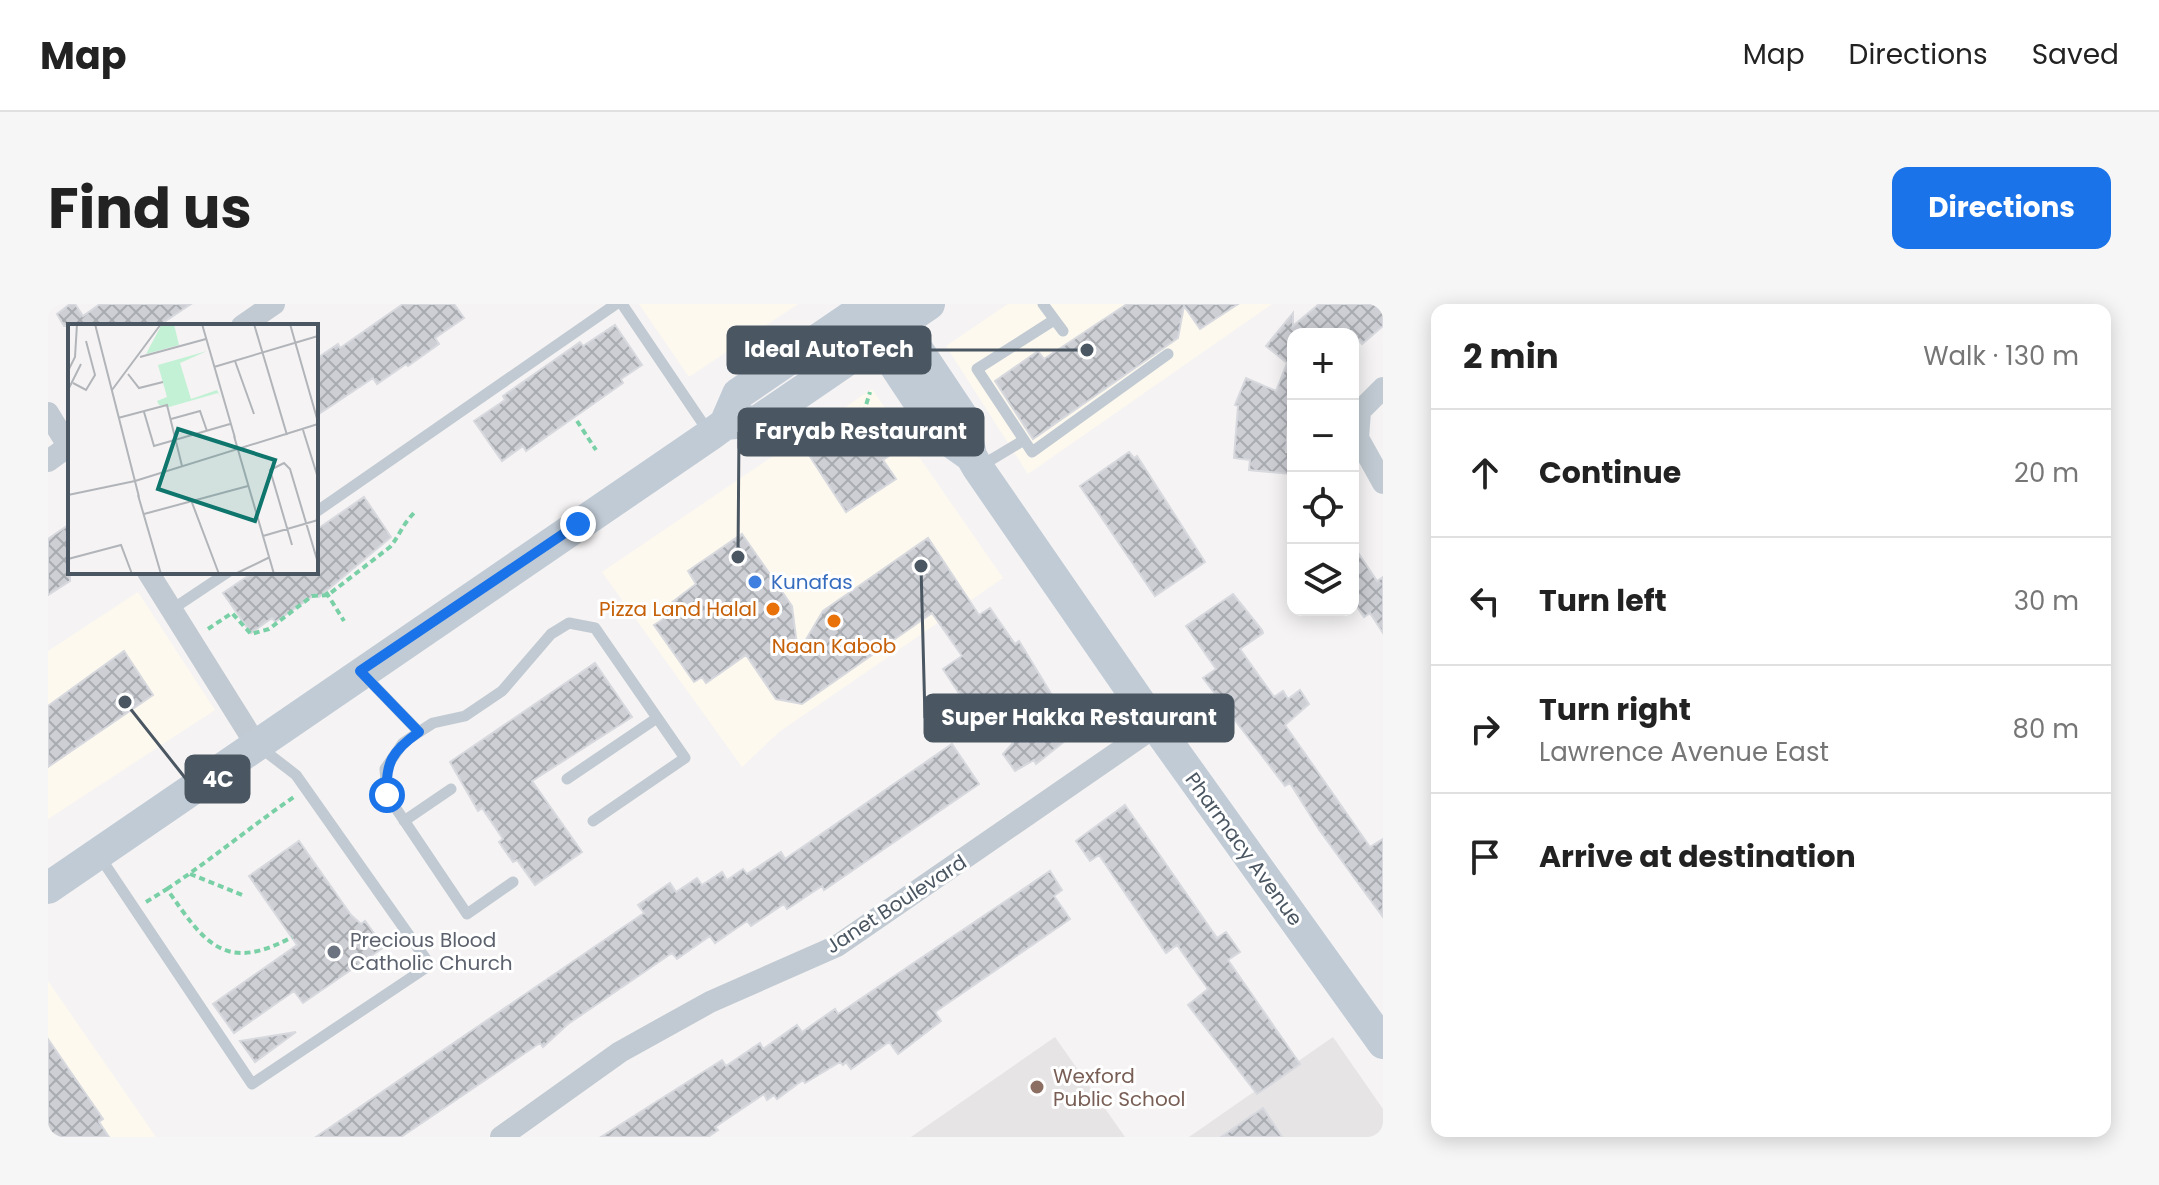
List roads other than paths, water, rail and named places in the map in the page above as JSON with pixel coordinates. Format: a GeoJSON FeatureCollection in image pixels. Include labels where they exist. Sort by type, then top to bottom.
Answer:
{"type":"FeatureCollection","features":[{"type":"Feature","properties":{"kind":"main road"},"geometry":{"type":"LineString","coordinates":[[48,888],[255,743],[717,429],[758,421],[875,315],[929,304]]}},
{"type":"Feature","properties":{"kind":"main road","name":"Pharmacy Avenue"},"geometry":{"type":"LineString","coordinates":[[875,315],[941,435],[974,462],[1156,726],[1383,1043]]}},
{"type":"Feature","properties":{"kind":"street"},"geometry":{"type":"LineString","coordinates":[[245,324],[274,304]]}},
{"type":"Feature","properties":{"kind":"street"},"geometry":{"type":"LineString","coordinates":[[1383,388],[1360,411],[1358,438],[1383,483]]}},
{"type":"Feature","properties":{"kind":"street"},"geometry":{"type":"LineString","coordinates":[[48,413],[68,445]]}},
{"type":"Feature","properties":{"kind":"street"},"geometry":{"type":"LineString","coordinates":[[48,461],[68,448]]}},
{"type":"Feature","properties":{"kind":"street"},"geometry":{"type":"LineString","coordinates":[[149,574],[255,743]]}},
{"type":"Feature","properties":{"kind":"street","name":"Janet Boulevard"},"geometry":{"type":"LineString","coordinates":[[501,1137],[620,1052],[710,1002],[837,946],[1156,726]]}},
{"type":"Feature","properties":{"kind":"lane"},"geometry":{"type":"LineString","coordinates":[[318,511],[619,304],[717,429]]}},
{"type":"Feature","properties":{"kind":"lane"},"geometry":{"type":"LineString","coordinates":[[1043,304],[1063,331]]}},
{"type":"Feature","properties":{"kind":"lane"},"geometry":{"type":"LineString","coordinates":[[1054,320],[977,369],[1032,452],[1168,354]]}},
{"type":"Feature","properties":{"kind":"lane"},"geometry":{"type":"LineString","coordinates":[[974,462],[1024,440]]}},
{"type":"Feature","properties":{"kind":"lane"},"geometry":{"type":"LineString","coordinates":[[171,610],[225,574]]}},
{"type":"Feature","properties":{"kind":"lane"},"geometry":{"type":"LineString","coordinates":[[513,882],[467,914],[387,795],[385,769],[403,743],[419,732],[433,723],[465,716],[502,691],[551,634],[569,623],[595,628],[685,758],[593,821]]}},
{"type":"Feature","properties":{"kind":"lane"},"geometry":{"type":"LineString","coordinates":[[360,671],[419,732]]}},
{"type":"Feature","properties":{"kind":"lane"},"geometry":{"type":"LineString","coordinates":[[567,779],[657,718]]}},
{"type":"Feature","properties":{"kind":"lane"},"geometry":{"type":"LineString","coordinates":[[98,853],[252,1084],[430,965],[296,775],[255,743]]}},
{"type":"Feature","properties":{"kind":"lane"},"geometry":{"type":"LineString","coordinates":[[404,821],[451,789]]}},
{"type":"Feature","properties":{"kind":"place","name":"Ideal AutoTech"},"geometry":{"type":"Point","coordinates":[1087,350]}},
{"type":"Feature","properties":{"kind":"place","name":"Faryab Restaurant"},"geometry":{"type":"Point","coordinates":[738,557]}},
{"type":"Feature","properties":{"kind":"place","name":"Super Hakka Restaurant"},"geometry":{"type":"Point","coordinates":[921,566]}},
{"type":"Feature","properties":{"kind":"place","name":"Kunafas"},"geometry":{"type":"Point","coordinates":[755,582]}},
{"type":"Feature","properties":{"kind":"place","name":"Pizza Land Halal"},"geometry":{"type":"Point","coordinates":[773,609]}},
{"type":"Feature","properties":{"kind":"place","name":"Naan Kabob"},"geometry":{"type":"Point","coordinates":[834,621]}},
{"type":"Feature","properties":{"kind":"place","name":"4C"},"geometry":{"type":"Point","coordinates":[125,702]}},
{"type":"Feature","properties":{"kind":"place","name":"Precious Blood Catholic Church"},"geometry":{"type":"Point","coordinates":[334,952]}},
{"type":"Feature","properties":{"kind":"place","name":"Wexford Public School"},"geometry":{"type":"Point","coordinates":[1037,1087]}}]}
